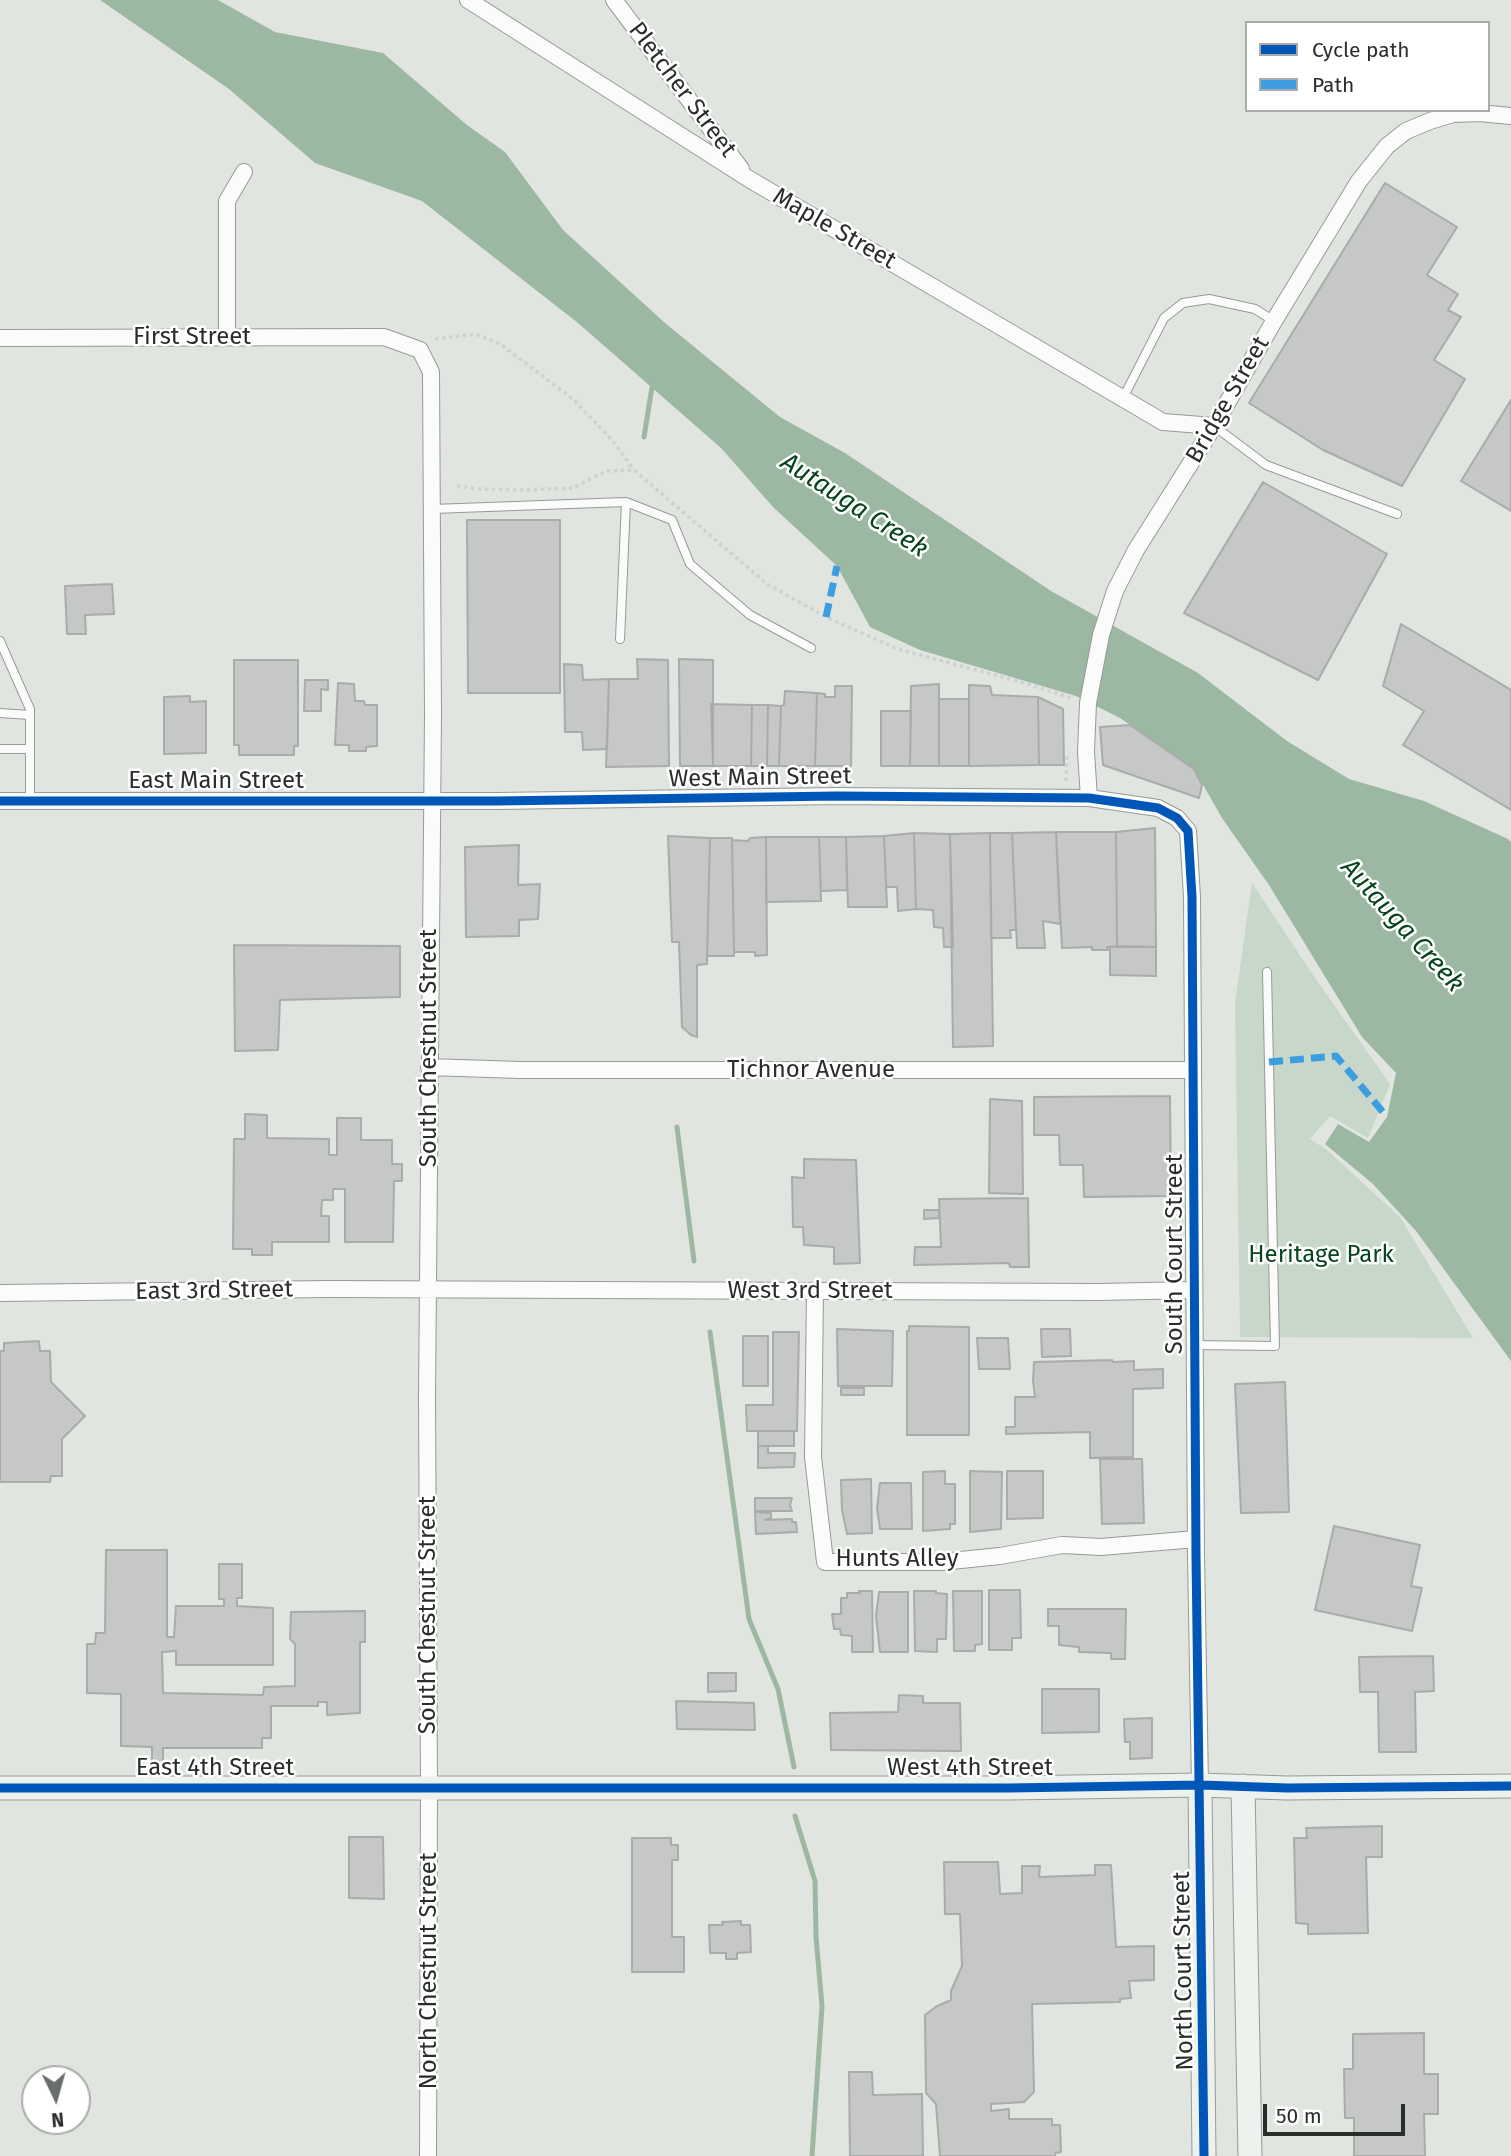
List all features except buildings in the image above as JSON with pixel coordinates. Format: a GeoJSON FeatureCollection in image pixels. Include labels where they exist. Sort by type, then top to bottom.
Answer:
{"type":"FeatureCollection","features":[{"type":"Feature","properties":{"kind":"main road","name":"North Court Street"},"geometry":{"type":"LineString","coordinates":[[1200,1785],[1204,2156]]}},
{"type":"Feature","properties":{"kind":"main road"},"geometry":{"type":"LineString","coordinates":[[1243,1786],[1250,2156]]}},
{"type":"Feature","properties":{"kind":"main road","name":"West 4th Street"},"geometry":{"type":"LineString","coordinates":[[429,1787],[1511,1786]]}},
{"type":"Feature","properties":{"kind":"main road","name":"East 4th Street"},"geometry":{"type":"LineString","coordinates":[[0,1788],[429,1787]]}},
{"type":"Feature","properties":{"kind":"street","name":"Maple Street"},"geometry":{"type":"LineString","coordinates":[[468,0],[749,179],[1163,422],[1214,426]]}},
{"type":"Feature","properties":{"kind":"street","name":"Pletcher Street"},"geometry":{"type":"LineString","coordinates":[[614,0],[749,179]]}},
{"type":"Feature","properties":{"kind":"street","name":"Bridge Street"},"geometry":{"type":"LineString","coordinates":[[1089,798],[1086,752],[1088,703],[1107,612],[1115,591],[1136,550],[1214,426],[1359,181],[1387,146],[1406,131],[1453,114],[1511,116]]}},
{"type":"Feature","properties":{"kind":"street"},"geometry":{"type":"LineString","coordinates":[[227,337],[227,201],[244,172]]}},
{"type":"Feature","properties":{"kind":"street","name":"First Street"},"geometry":{"type":"LineString","coordinates":[[0,338],[384,337]]}},
{"type":"Feature","properties":{"kind":"street","name":"South Chestnut Street"},"geometry":{"type":"LineString","coordinates":[[384,337],[420,350],[430,372],[432,799],[427,1289],[429,1787]]}},
{"type":"Feature","properties":{"kind":"street","name":"West Main Street"},"geometry":{"type":"LineString","coordinates":[[432,799],[496,801],[837,796],[1089,798]]}},
{"type":"Feature","properties":{"kind":"street","name":"South Court Street"},"geometry":{"type":"LineString","coordinates":[[1089,798],[1158,808],[1177,818],[1188,831],[1192,897],[1200,1785]]}},
{"type":"Feature","properties":{"kind":"street","name":"East Main Street"},"geometry":{"type":"LineString","coordinates":[[0,801],[432,799]]}},
{"type":"Feature","properties":{"kind":"street","name":"Tichnor Avenue"},"geometry":{"type":"LineString","coordinates":[[429,1067],[520,1070],[1192,1070]]}},
{"type":"Feature","properties":{"kind":"street","name":"West 3rd Street"},"geometry":{"type":"LineString","coordinates":[[427,1289],[1098,1292],[1194,1290]]}},
{"type":"Feature","properties":{"kind":"street","name":"East 3rd Street"},"geometry":{"type":"LineString","coordinates":[[0,1293],[427,1289]]}},
{"type":"Feature","properties":{"kind":"street","name":"Hunts Alley"},"geometry":{"type":"LineString","coordinates":[[815,1291],[813,1457],[825,1562],[941,1562],[999,1556],[1062,1545],[1101,1547],[1196,1539]]}},
{"type":"Feature","properties":{"kind":"street","name":"North Chestnut Street"},"geometry":{"type":"LineString","coordinates":[[428,2156],[429,1787]]}},
{"type":"Feature","properties":{"kind":"lane"},"geometry":{"type":"LineString","coordinates":[[1123,398],[1164,318],[1183,303],[1209,299],[1255,309],[1274,321]]}},
{"type":"Feature","properties":{"kind":"lane"},"geometry":{"type":"LineString","coordinates":[[1214,426],[1266,464],[1397,514]]}},
{"type":"Feature","properties":{"kind":"lane"},"geometry":{"type":"LineString","coordinates":[[432,509],[626,502],[672,520],[690,564],[750,615],[811,648]]}},
{"type":"Feature","properties":{"kind":"lane"},"geometry":{"type":"LineString","coordinates":[[620,639],[626,502]]}},
{"type":"Feature","properties":{"kind":"lane"},"geometry":{"type":"LineString","coordinates":[[0,641],[30,709],[30,801]]}},
{"type":"Feature","properties":{"kind":"lane"},"geometry":{"type":"LineString","coordinates":[[0,713],[30,715]]}},
{"type":"Feature","properties":{"kind":"lane"},"geometry":{"type":"LineString","coordinates":[[0,749],[30,749]]}},
{"type":"Feature","properties":{"kind":"lane"},"geometry":{"type":"LineString","coordinates":[[1194,1345],[1275,1346],[1267,972]]}},
{"type":"Feature","properties":{"kind":"path"},"geometry":{"type":"LineString","coordinates":[[435,339],[476,334],[500,344],[573,399],[613,441],[634,470]]}},
{"type":"Feature","properties":{"kind":"path"},"geometry":{"type":"LineString","coordinates":[[826,617],[898,649],[1071,697]]}},
{"type":"Feature","properties":{"kind":"path"},"geometry":{"type":"LineString","coordinates":[[1066,781],[1068,753]]}},
{"type":"Feature","properties":{"kind":"green space","name":"Heritage Park"},"geometry":{"type":"Polygon","coordinates":[[[1252,883],[1390,1084],[1368,1138],[1330,1116],[1310,1139],[1327,1150],[1400,1217],[1473,1338],[1240,1337],[1235,1003],[1252,883]]]}},
{"type":"Feature","properties":{"kind":"water","name":"Autauga Creek"},"geometry":{"type":"Polygon","coordinates":[[[100,0],[218,0],[275,32],[383,53],[467,125],[505,152],[563,230],[665,323],[780,417],[845,453],[1051,591],[1198,673],[1287,741],[1349,779],[1424,801],[1508,839],[1511,842],[1511,1361],[1416,1231],[1373,1184],[1325,1144],[1338,1124],[1369,1142],[1387,1117],[1396,1073],[1362,1037],[1269,885],[1222,818],[1194,769],[1120,718],[1076,696],[920,650],[870,627],[837,566],[774,508],[721,448],[578,323],[422,201],[315,163],[229,89],[100,0]]]}},
{"type":"Feature","properties":{"kind":"waterway"},"geometry":{"type":"LineString","coordinates":[[644,437],[653,381]]}},
{"type":"Feature","properties":{"kind":"waterway"},"geometry":{"type":"LineString","coordinates":[[677,1127],[694,1261]]}},
{"type":"Feature","properties":{"kind":"waterway"},"geometry":{"type":"LineString","coordinates":[[710,1332],[749,1619],[778,1689],[794,1767]]}},
{"type":"Feature","properties":{"kind":"waterway"},"geometry":{"type":"LineString","coordinates":[[795,1816],[815,1881],[816,1937],[822,2006],[812,2156]]}},
{"type":"Feature","properties":{"kind":"marked path"},"geometry":{"type":"LineString","coordinates":[[826,617],[837,566]]}},
{"type":"Feature","properties":{"kind":"marked path"},"geometry":{"type":"LineString","coordinates":[[1269,1062],[1336,1056],[1387,1117]]}},
{"type":"Feature","properties":{"kind":"cycle path"},"geometry":{"type":"LineString","coordinates":[[0,801],[497,801],[837,796],[1089,798],[1158,808],[1177,818],[1188,831],[1192,897],[1196,1555],[1204,2156]]}},
{"type":"Feature","properties":{"kind":"cycle path"},"geometry":{"type":"LineString","coordinates":[[0,1788],[1511,1786]]}}]}
